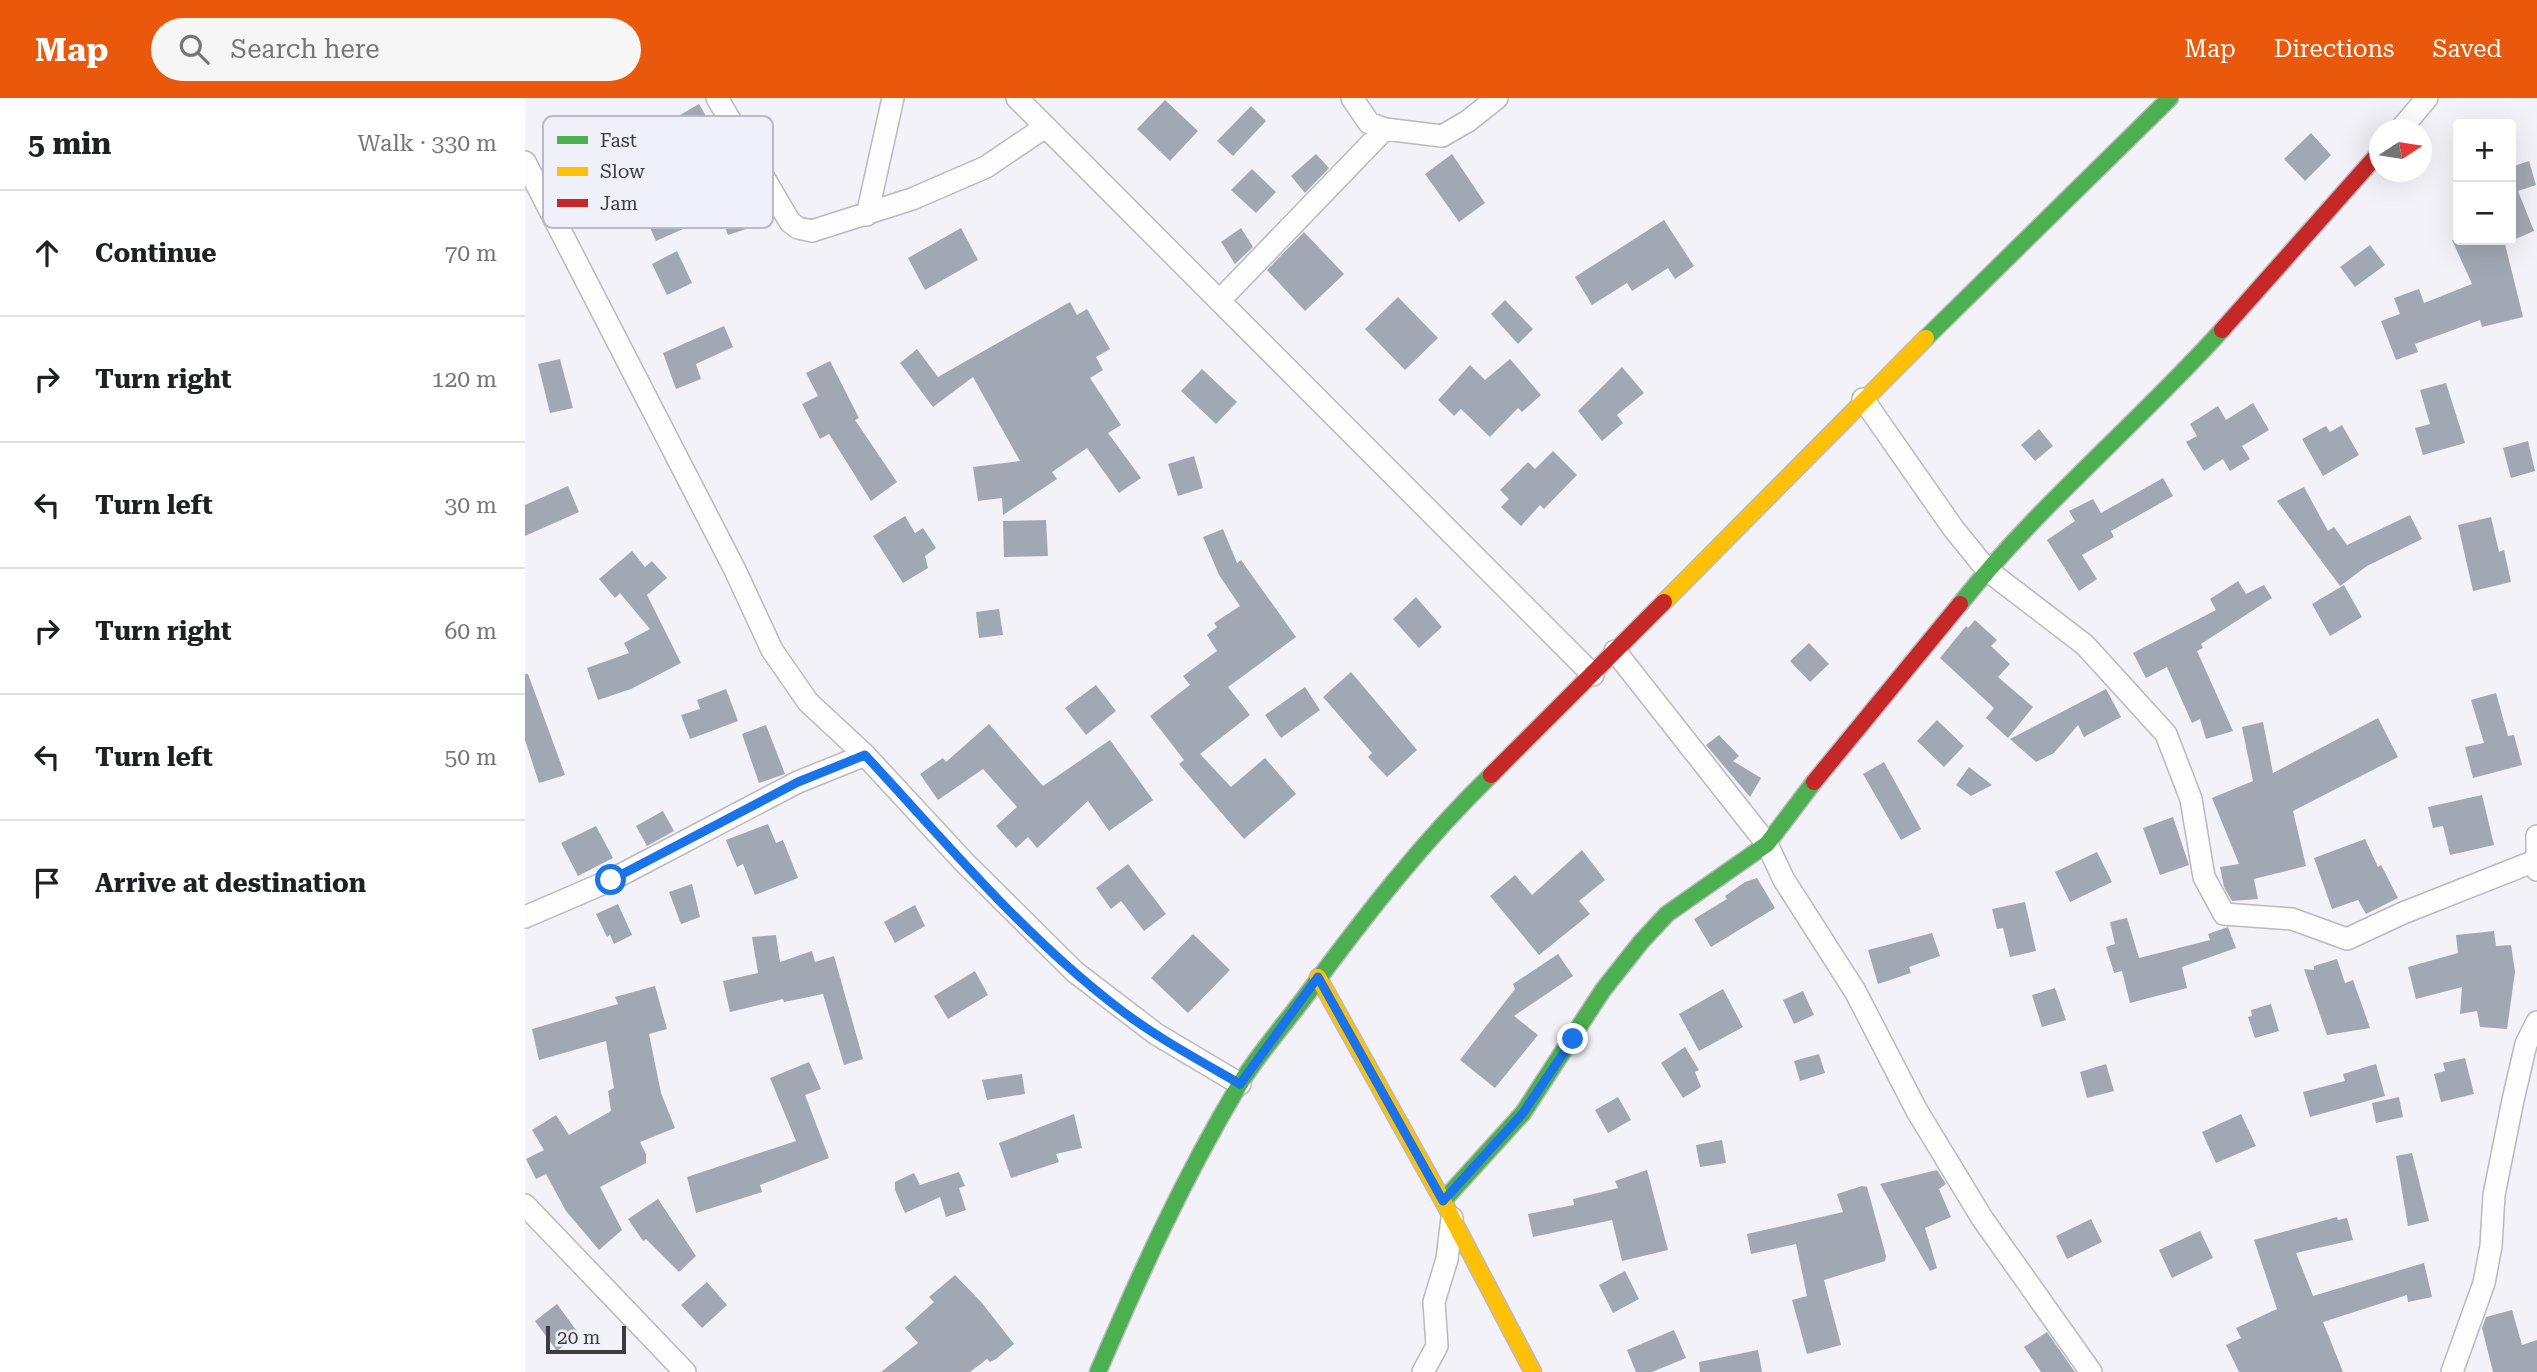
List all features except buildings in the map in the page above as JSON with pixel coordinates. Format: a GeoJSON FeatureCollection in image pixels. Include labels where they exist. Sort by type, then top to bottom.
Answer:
{"type":"FeatureCollection","features":[{"type":"Feature","properties":{"kind":"street"},"geometry":{"type":"LineString","coordinates":[[717,98],[728,116]]}},
{"type":"Feature","properties":{"kind":"street"},"geometry":{"type":"LineString","coordinates":[[867,215],[893,98]]}},
{"type":"Feature","properties":{"kind":"street"},"geometry":{"type":"LineString","coordinates":[[1017,98],[1221,299],[1593,675]]}},
{"type":"Feature","properties":{"kind":"street"},"geometry":{"type":"LineString","coordinates":[[1352,98],[1369,123],[1385,129],[1442,136],[1468,121],[1497,98]]}},
{"type":"Feature","properties":{"kind":"street"},"geometry":{"type":"LineString","coordinates":[[1098,1372],[1150,1251],[1193,1166],[1240,1084],[1383,892],[1452,813],[1593,675],[1863,400],[2170,98]]}},
{"type":"Feature","properties":{"kind":"street"},"geometry":{"type":"LineString","coordinates":[[2409,119],[2427,98]]}},
{"type":"Feature","properties":{"kind":"street"},"geometry":{"type":"LineString","coordinates":[[773,193],[790,222],[798,228],[812,231],[829,228],[986,167],[1045,127]]}},
{"type":"Feature","properties":{"kind":"street"},"geometry":{"type":"LineString","coordinates":[[1221,299],[1385,129]]}},
{"type":"Feature","properties":{"kind":"street"},"geometry":{"type":"LineString","coordinates":[[525,162],[543,198]]}},
{"type":"Feature","properties":{"kind":"street"},"geometry":{"type":"LineString","coordinates":[[1423,1372],[1437,1346],[1434,1302],[1447,1259],[1447,1210],[1523,1113],[1603,990],[1667,914],[1767,844],[1839,749],[1886,696],[1987,570],[2097,454],[2183,373],[2369,164]]}},
{"type":"Feature","properties":{"kind":"street"},"geometry":{"type":"LineString","coordinates":[[558,228],[772,650],[808,702],[865,755],[964,862],[1075,972],[1156,1034],[1240,1084]]}},
{"type":"Feature","properties":{"kind":"street"},"geometry":{"type":"LineString","coordinates":[[1863,400],[1953,528],[1987,570],[2085,645],[2166,734],[2191,799],[2204,877],[2224,914],[2292,919],[2347,939],[2403,913],[2536,866],[2537,836]]}},
{"type":"Feature","properties":{"kind":"street"},"geometry":{"type":"LineString","coordinates":[[1615,651],[1767,844],[1784,880],[1855,991],[1917,1111],[1982,1218],[2091,1372]]}},
{"type":"Feature","properties":{"kind":"street"},"geometry":{"type":"LineString","coordinates":[[525,917],[611,880],[798,782],[865,755]]}},
{"type":"Feature","properties":{"kind":"street"},"geometry":{"type":"LineString","coordinates":[[1318,977],[1533,1372]]}},
{"type":"Feature","properties":{"kind":"street"},"geometry":{"type":"LineString","coordinates":[[2452,1372],[2484,1283],[2491,1246],[2494,1195],[2513,1100],[2526,1044],[2537,1022]]}},
{"type":"Feature","properties":{"kind":"street"},"geometry":{"type":"LineString","coordinates":[[525,1205],[685,1372]]}},
{"type":"Feature","properties":{"kind":"traffic: fast"},"geometry":{"type":"LineString","coordinates":[[1926,338],[2170,98]]}},
{"type":"Feature","properties":{"kind":"traffic: fast"},"geometry":{"type":"LineString","coordinates":[[1960,604],[2022,533],[2222,330]]}},
{"type":"Feature","properties":{"kind":"traffic: fast"},"geometry":{"type":"LineString","coordinates":[[1098,1372],[1181,1192],[1246,1075],[1395,880],[1491,775]]}},
{"type":"Feature","properties":{"kind":"traffic: fast"},"geometry":{"type":"LineString","coordinates":[[1443,1201],[1523,1113],[1603,990],[1641,942],[1667,914],[1767,844],[1814,782]]}},
{"type":"Feature","properties":{"kind":"traffic: slow"},"geometry":{"type":"LineString","coordinates":[[1664,602],[1926,338]]}},
{"type":"Feature","properties":{"kind":"traffic: slow"},"geometry":{"type":"LineString","coordinates":[[1318,977],[1443,1201],[1533,1372]]}},
{"type":"Feature","properties":{"kind":"traffic: jam"},"geometry":{"type":"LineString","coordinates":[[2222,330],[2369,164]]}},
{"type":"Feature","properties":{"kind":"traffic: jam"},"geometry":{"type":"LineString","coordinates":[[1491,775],[1664,602]]}},
{"type":"Feature","properties":{"kind":"traffic: jam"},"geometry":{"type":"LineString","coordinates":[[1814,782],[1960,604]]}},
{"type":"Feature","properties":{"kind":"route"},"geometry":{"type":"LineString","coordinates":[[611,880],[742,814],[798,782],[865,755],[964,862],[1075,972],[1114,1005],[1156,1034],[1240,1084],[1318,977],[1443,1201],[1523,1113],[1573,1039]]}}]}
